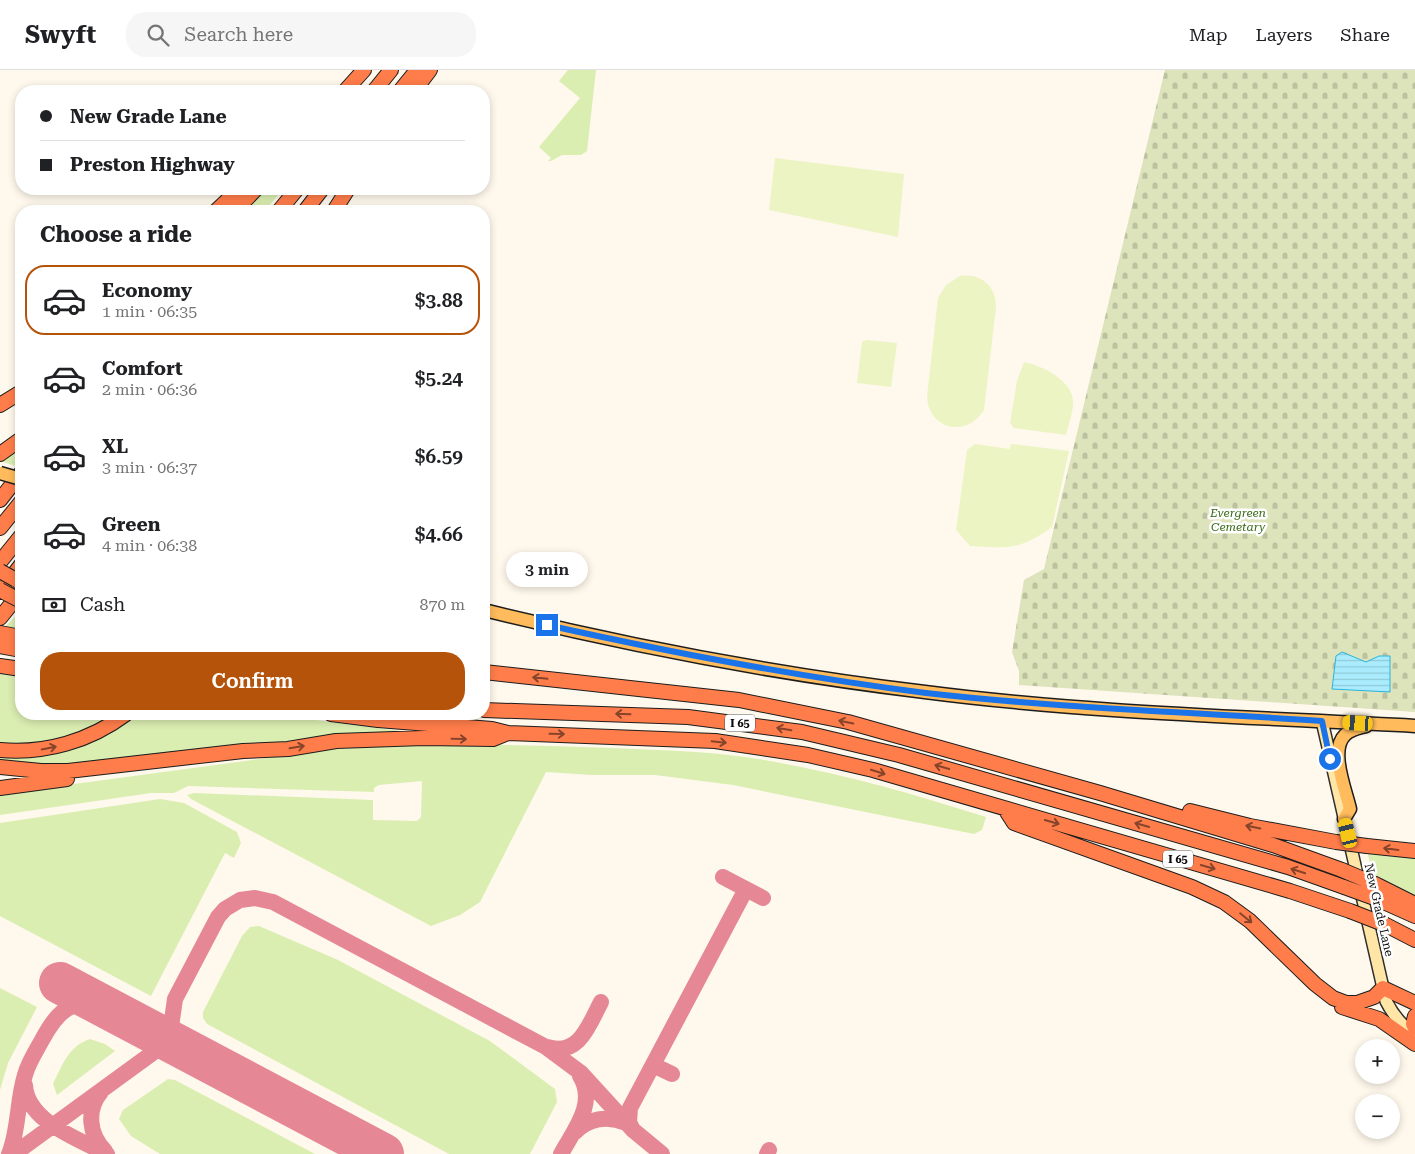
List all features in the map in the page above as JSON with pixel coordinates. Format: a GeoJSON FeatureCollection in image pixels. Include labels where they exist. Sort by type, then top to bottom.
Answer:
{"type":"FeatureCollection","features":[{"type":"Feature","properties":{"kind":"highway"},"geometry":{"type":"LineString","coordinates":[[350,85],[364,70]]}},
{"type":"Feature","properties":{"kind":"highway"},"geometry":{"type":"LineString","coordinates":[[379,85],[391,70]]}},
{"type":"Feature","properties":{"kind":"highway"},"geometry":{"type":"LineString","coordinates":[[405,85],[417,70]]}},
{"type":"Feature","properties":{"kind":"highway"},"geometry":{"type":"LineString","coordinates":[[419,85],[430,70]]}},
{"type":"Feature","properties":{"kind":"highway"},"geometry":{"type":"LineString","coordinates":[[222,205],[233,195]]}},
{"type":"Feature","properties":{"kind":"highway"},"geometry":{"type":"LineString","coordinates":[[241,205],[250,195]]}},
{"type":"Feature","properties":{"kind":"highway"},"geometry":{"type":"LineString","coordinates":[[284,205],[292,195]]}},
{"type":"Feature","properties":{"kind":"highway"},"geometry":{"type":"LineString","coordinates":[[310,205],[317,195]]}},
{"type":"Feature","properties":{"kind":"highway"},"geometry":{"type":"LineString","coordinates":[[0,405],[15,396]]}},
{"type":"Feature","properties":{"kind":"highway"},"geometry":{"type":"LineString","coordinates":[[0,454],[15,443]]}},
{"type":"Feature","properties":{"kind":"highway"},"geometry":{"type":"LineString","coordinates":[[0,500],[15,480]]}},
{"type":"Feature","properties":{"kind":"highway"},"geometry":{"type":"LineString","coordinates":[[0,528],[15,509]]}},
{"type":"Feature","properties":{"kind":"highway"},"geometry":{"type":"LineString","coordinates":[[0,562],[15,543]]}},
{"type":"Feature","properties":{"kind":"highway"},"geometry":{"type":"LineString","coordinates":[[0,571],[15,581]]}},
{"type":"Feature","properties":{"kind":"highway"},"geometry":{"type":"LineString","coordinates":[[15,572],[0,591],[15,599]]}},
{"type":"Feature","properties":{"kind":"highway"},"geometry":{"type":"LineString","coordinates":[[0,618],[15,592]]}},
{"type":"Feature","properties":{"kind":"highway"},"geometry":{"type":"LineString","coordinates":[[8,633],[15,616]]}},
{"type":"Feature","properties":{"kind":"highway"},"geometry":{"type":"LineString","coordinates":[[0,646],[15,649]]}},
{"type":"Feature","properties":{"kind":"highway"},"geometry":{"type":"LineString","coordinates":[[0,666],[15,668]]}},
{"type":"Feature","properties":{"kind":"highway"},"geometry":{"type":"LineString","coordinates":[[490,673],[747,701],[870,727],[1100,793],[1295,852],[1375,884],[1415,904]]}},
{"type":"Feature","properties":{"kind":"highway","name":"I 65"},"geometry":{"type":"LineString","coordinates":[[490,710],[658,715],[768,726],[860,744],[1288,867],[1377,899],[1415,916]]}},
{"type":"Feature","properties":{"kind":"highway"},"geometry":{"type":"LineString","coordinates":[[0,750],[38,750],[73,742],[98,731],[116,720]]}},
{"type":"Feature","properties":{"kind":"highway","name":"I 65"},"geometry":{"type":"LineString","coordinates":[[378,720],[492,729],[508,733],[698,740],[808,755],[873,770],[1290,891],[1350,911],[1415,940]]}},
{"type":"Feature","properties":{"kind":"highway"},"geometry":{"type":"LineString","coordinates":[[0,767],[41,771],[68,771],[336,741],[382,738],[493,740],[508,733]]}},
{"type":"Feature","properties":{"kind":"highway"},"geometry":{"type":"LineString","coordinates":[[0,788],[243,755],[248,752]]}},
{"type":"Feature","properties":{"kind":"highway"},"geometry":{"type":"LineString","coordinates":[[1100,793],[1112,789],[1240,824],[1336,842],[1415,851]]}},
{"type":"Feature","properties":{"kind":"highway"},"geometry":{"type":"LineString","coordinates":[[1005,809],[1014,823],[1213,896],[1250,921],[1315,984],[1333,998],[1346,1003],[1357,1003],[1374,997],[1383,988],[1415,1003]]}},
{"type":"Feature","properties":{"kind":"highway"},"geometry":{"type":"LineString","coordinates":[[1276,945],[1279,955],[1324,999],[1379,1019],[1415,1044]]}},
{"type":"Feature","properties":{"kind":"highway"},"geometry":{"type":"LineString","coordinates":[[1415,1016],[1413,1024],[1415,1028]]}},
{"type":"Feature","properties":{"kind":"main road"},"geometry":{"type":"LineString","coordinates":[[0,473],[15,477]]}},
{"type":"Feature","properties":{"kind":"main road"},"geometry":{"type":"LineString","coordinates":[[490,611],[665,651],[837,681],[926,693],[1087,707],[1415,726]]}},
{"type":"Feature","properties":{"kind":"main road","name":"New Grade Lane"},"geometry":{"type":"LineString","coordinates":[[1322,721],[1383,988],[1391,1012],[1404,1028],[1415,1035]]}},
{"type":"Feature","properties":{"kind":"main road"},"geometry":{"type":"LineString","coordinates":[[1344,819],[1350,810],[1338,756],[1339,743],[1352,730],[1376,724]]}},
{"type":"Feature","properties":{"kind":"green space"},"geometry":{"type":"Polygon","coordinates":[[[568,70],[596,70],[587,151],[581,155],[562,155],[548,161],[551,158],[539,147],[580,98],[559,81],[568,70]]]}},
{"type":"Feature","properties":{"kind":"green space","name":"Evergreen Cemetary"},"geometry":{"type":"Polygon","coordinates":[[[1165,70],[1415,70],[1415,712],[1019,685],[1019,671],[1012,652],[1024,580],[1044,569],[1165,70]]]}},
{"type":"Feature","properties":{"kind":"green space"},"geometry":{"type":"Polygon","coordinates":[[[775,158],[904,174],[898,237],[769,210],[775,158]]]}},
{"type":"Feature","properties":{"kind":"green space"},"geometry":{"type":"Polygon","coordinates":[[[256,195],[278,195],[270,205],[247,205],[256,195]]]}},
{"type":"Feature","properties":{"kind":"green space"},"geometry":{"type":"Polygon","coordinates":[[[960,276],[974,277],[986,282],[993,293],[996,307],[984,410],[977,419],[959,427],[941,423],[934,417],[929,408],[927,397],[938,298],[946,285],[960,276]]]}},
{"type":"Feature","properties":{"kind":"green space"},"geometry":{"type":"Polygon","coordinates":[[[867,340],[897,343],[891,387],[857,383],[862,342],[867,340]]]}},
{"type":"Feature","properties":{"kind":"green space"},"geometry":{"type":"Polygon","coordinates":[[[1024,362],[1047,370],[1062,380],[1067,386],[1071,393],[1073,405],[1066,435],[1014,428],[1010,423],[1017,381],[1024,362]]]}},
{"type":"Feature","properties":{"kind":"green space"},"geometry":{"type":"Polygon","coordinates":[[[975,444],[1010,449],[1011,444],[1069,451],[1052,527],[1030,540],[1013,546],[970,546],[956,530],[967,450],[975,444]]]}},
{"type":"Feature","properties":{"kind":"green space"},"geometry":{"type":"Polygon","coordinates":[[[15,450],[15,466],[0,461],[15,450]]]}},
{"type":"Feature","properties":{"kind":"green space"},"geometry":{"type":"Polygon","coordinates":[[[15,616],[15,631],[4,628],[15,616]]]}},
{"type":"Feature","properties":{"kind":"green space"},"geometry":{"type":"Polygon","coordinates":[[[0,674],[15,676],[15,720],[107,720],[60,742],[0,747],[0,674]]]}},
{"type":"Feature","properties":{"kind":"green space"},"geometry":{"type":"Polygon","coordinates":[[[116,720],[315,720],[408,732],[79,767],[0,763],[0,754],[22,755],[116,720]]]}},
{"type":"Feature","properties":{"kind":"green space"},"geometry":{"type":"Polygon","coordinates":[[[379,743],[584,747],[679,751],[745,757],[806,768],[897,790],[986,817],[982,830],[974,834],[733,785],[655,775],[592,775],[546,772],[480,902],[460,915],[431,926],[191,799],[187,795],[194,793],[373,800],[373,820],[417,821],[421,817],[422,781],[379,785],[374,788],[374,792],[188,786],[174,793],[151,793],[0,815],[0,794],[379,743]]]}},
{"type":"Feature","properties":{"kind":"green space"},"geometry":{"type":"Polygon","coordinates":[[[160,799],[184,803],[237,832],[241,843],[234,858],[225,853],[151,996],[0,916],[0,823],[160,799]]]}},
{"type":"Feature","properties":{"kind":"green space"},"geometry":{"type":"Polygon","coordinates":[[[1367,850],[1415,857],[1415,897],[1372,873],[1367,850]]]}},
{"type":"Feature","properties":{"kind":"green space"},"geometry":{"type":"Polygon","coordinates":[[[259,926],[338,960],[490,1041],[555,1089],[557,1102],[530,1154],[449,1154],[207,1024],[203,1018],[203,1012],[242,936],[250,927],[259,926]]]}},
{"type":"Feature","properties":{"kind":"green space"},"geometry":{"type":"Polygon","coordinates":[[[0,988],[37,1007],[8,1063],[0,1090],[0,988]]]}},
{"type":"Feature","properties":{"kind":"green space"},"geometry":{"type":"Polygon","coordinates":[[[90,1039],[105,1044],[115,1051],[57,1095],[53,1084],[63,1063],[71,1051],[90,1039]]]}},
{"type":"Feature","properties":{"kind":"green space"},"geometry":{"type":"Polygon","coordinates":[[[168,1079],[175,1080],[315,1154],[160,1154],[131,1136],[119,1119],[123,1110],[168,1079]]]}},
{"type":"Feature","properties":{"kind":"water"},"geometry":{"type":"Polygon","coordinates":[[[1342,652],[1366,662],[1379,656],[1390,656],[1390,692],[1332,689],[1336,656],[1342,652]]]}},
{"type":"Feature","properties":{"kind":"taxiway"},"geometry":{"type":"LineString","coordinates":[[723,877],[763,898]]}},
{"type":"Feature","properties":{"kind":"taxiway"},"geometry":{"type":"LineString","coordinates":[[633,1130],[629,1122],[630,1108],[746,889]]}},
{"type":"Feature","properties":{"kind":"taxiway"},"geometry":{"type":"LineString","coordinates":[[14,1154],[169,1041],[175,999],[218,917],[225,909],[240,900],[255,898],[273,902],[546,1047],[581,1073],[633,1130],[662,1154]]}},
{"type":"Feature","properties":{"kind":"taxiway"},"geometry":{"type":"LineString","coordinates":[[547,1047],[558,1049],[575,1043],[582,1037],[601,1002]]}},
{"type":"Feature","properties":{"kind":"taxiway"},"geometry":{"type":"LineString","coordinates":[[9,1154],[15,1135],[22,1085],[26,1071],[50,1026],[58,1016],[74,1006],[94,1006],[120,1015]]}},
{"type":"Feature","properties":{"kind":"taxiway"},"geometry":{"type":"LineString","coordinates":[[653,1065],[672,1074]]}},
{"type":"Feature","properties":{"kind":"taxiway"},"geometry":{"type":"LineString","coordinates":[[561,1154],[577,1126],[585,1106],[585,1086],[580,1076]]}},
{"type":"Feature","properties":{"kind":"taxiway"},"geometry":{"type":"LineString","coordinates":[[25,1085],[28,1098],[44,1119],[56,1128],[107,1154]]}},
{"type":"Feature","properties":{"kind":"taxiway"},"geometry":{"type":"LineString","coordinates":[[101,1092],[93,1107],[91,1122],[96,1138],[105,1151]]}},
{"type":"Feature","properties":{"kind":"taxiway"},"geometry":{"type":"LineString","coordinates":[[574,1133],[585,1124],[598,1119],[612,1119],[626,1123]]}},
{"type":"Feature","properties":{"kind":"taxiway"},"geometry":{"type":"LineString","coordinates":[[375,1150],[381,1154]]}},
{"type":"Feature","properties":{"kind":"taxiway"},"geometry":{"type":"LineString","coordinates":[[767,1154],[769,1150]]}},
{"type":"Feature","properties":{"kind":"runway"},"geometry":{"type":"LineString","coordinates":[[60,983],[383,1154]]}},
{"type":"Feature","properties":{"kind":"route"},"geometry":{"type":"LineString","coordinates":[[547,625],[700,658],[837,681],[926,693],[1087,707],[1322,721],[1330,759]]}}]}
